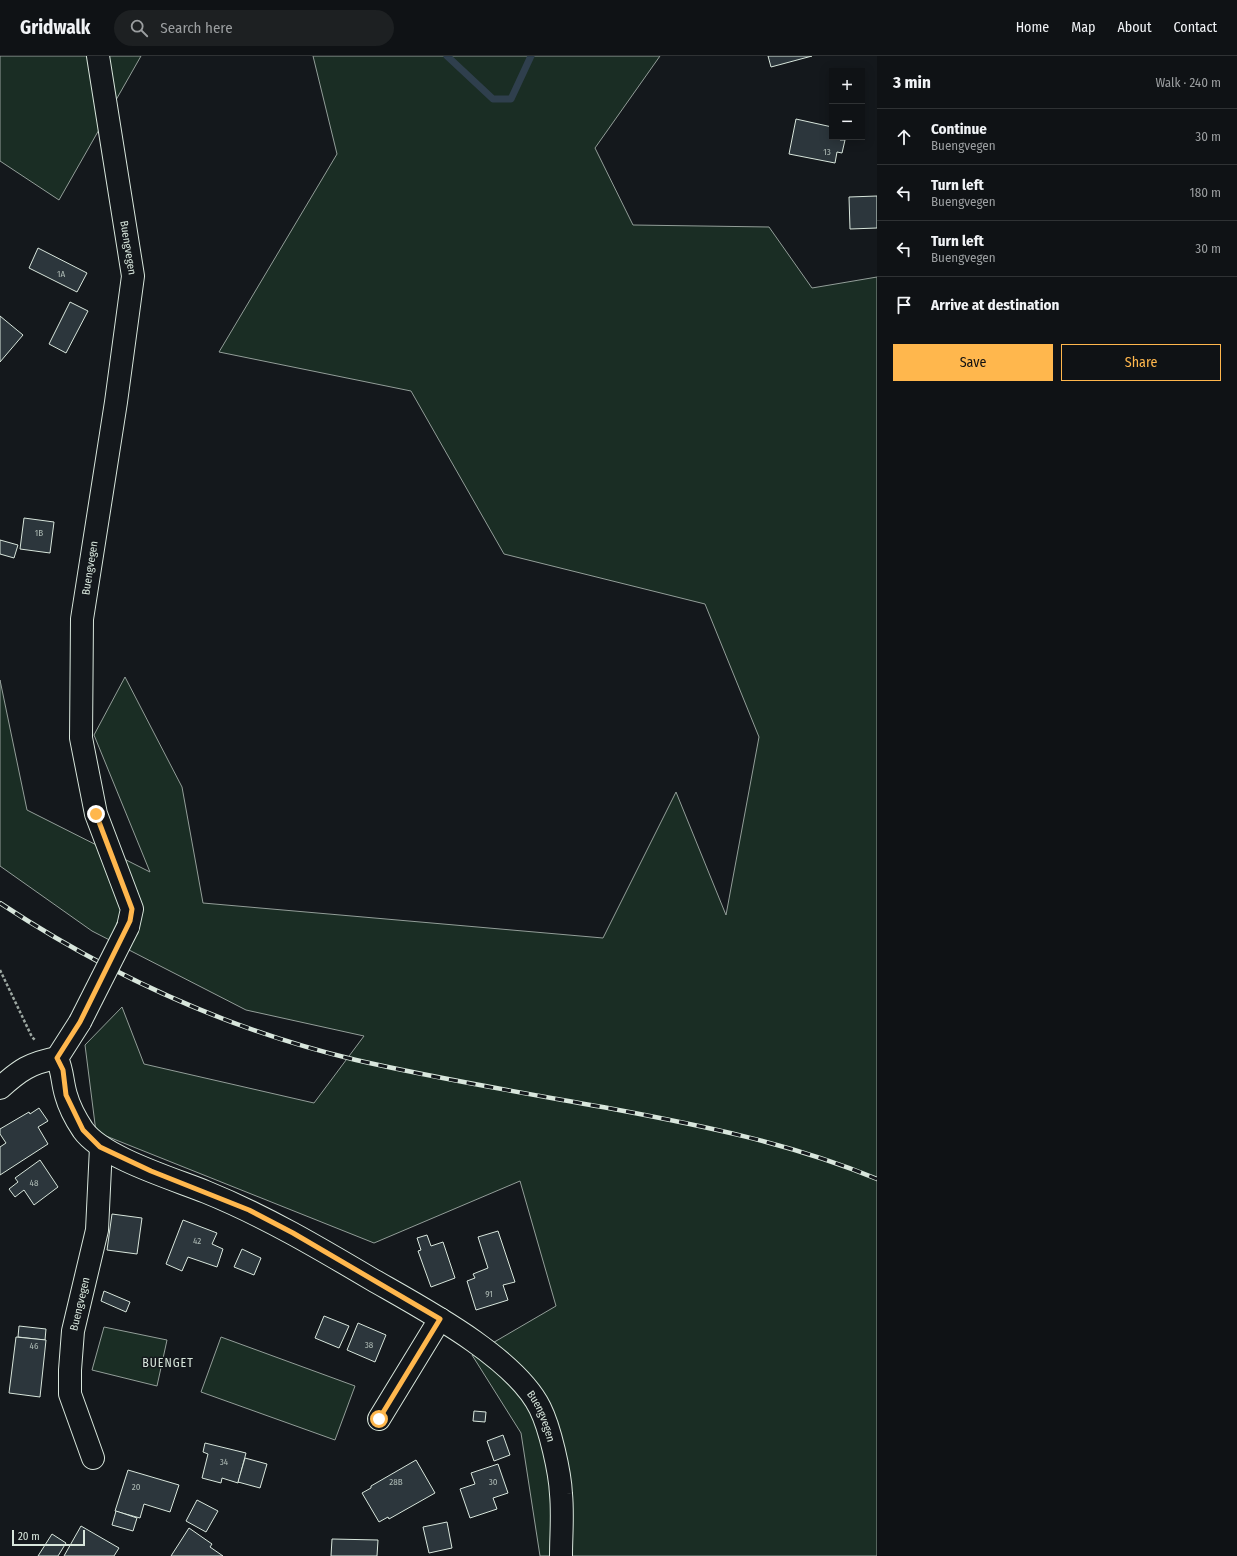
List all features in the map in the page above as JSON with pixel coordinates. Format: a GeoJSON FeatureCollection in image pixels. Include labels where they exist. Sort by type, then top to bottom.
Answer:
{"type":"FeatureCollection","features":[{"type":"Feature","properties":{"kind":"street","name":"Buengvegen"},"geometry":{"type":"LineString","coordinates":[[98,56],[132,276],[116,402],[82,619],[81,738],[96,814],[132,909],[128,927],[80,1022],[57,1058],[63,1070],[66,1095],[83,1130],[100,1147],[151,1171],[249,1210],[293,1233],[440,1319],[487,1351],[518,1378],[540,1407],[550,1435],[561,1494],[560,1556]]}},
{"type":"Feature","properties":{"kind":"street"},"geometry":{"type":"LineString","coordinates":[[0,1088],[19,1071],[38,1062],[57,1058]]}},
{"type":"Feature","properties":{"kind":"street","name":"Buengvegen"},"geometry":{"type":"LineString","coordinates":[[93,1458],[72,1399],[70,1370],[73,1331],[97,1230],[100,1147]]}},
{"type":"Feature","properties":{"kind":"street"},"geometry":{"type":"LineString","coordinates":[[379,1419],[440,1319]]}},
{"type":"Feature","properties":{"kind":"path"},"geometry":{"type":"LineString","coordinates":[[0,970],[32,1037],[57,1058]]}},
{"type":"Feature","properties":{"kind":"green space"},"geometry":{"type":"Polygon","coordinates":[[[0,56],[141,56],[59,200],[0,161],[0,56]]]}},
{"type":"Feature","properties":{"kind":"green space"},"geometry":{"type":"Polygon","coordinates":[[[313,56],[660,56],[595,148],[633,225],[769,227],[812,288],[877,277],[877,1556],[540,1556],[521,1433],[472,1355],[556,1306],[520,1181],[374,1243],[96,1132],[85,1045],[122,1007],[144,1064],[314,1103],[364,1036],[246,1010],[92,931],[0,866],[0,680],[27,810],[150,872],[94,735],[125,677],[182,787],[203,903],[603,938],[676,792],[726,915],[759,737],[705,604],[504,554],[411,391],[219,352],[337,154],[313,56]]]}},
{"type":"Feature","properties":{"kind":"green space"},"geometry":{"type":"Polygon","coordinates":[[[104,1327],[167,1340],[157,1386],[92,1370],[104,1327]]]}},
{"type":"Feature","properties":{"kind":"green space"},"geometry":{"type":"Polygon","coordinates":[[[221,1337],[355,1386],[335,1440],[201,1392],[221,1337]]]}},
{"type":"Feature","properties":{"kind":"building"},"geometry":{"type":"Polygon","coordinates":[[[768,56],[812,56],[771,67],[768,56]]]}},
{"type":"Feature","properties":{"kind":"building"},"geometry":{"type":"Polygon","coordinates":[[[796,119],[829,126],[829,140],[845,140],[842,153],[837,152],[835,163],[789,154],[796,119]]]}},
{"type":"Feature","properties":{"kind":"building"},"geometry":{"type":"Polygon","coordinates":[[[877,196],[877,228],[850,229],[849,197],[877,196]]]}},
{"type":"Feature","properties":{"kind":"building"},"geometry":{"type":"Polygon","coordinates":[[[38,248],[87,273],[77,292],[29,268],[38,248]]]}},
{"type":"Feature","properties":{"kind":"building"},"geometry":{"type":"Polygon","coordinates":[[[70,302],[88,311],[66,353],[49,344],[70,302]]]}},
{"type":"Feature","properties":{"kind":"building"},"geometry":{"type":"Polygon","coordinates":[[[0,316],[23,335],[0,362],[0,316]]]}},
{"type":"Feature","properties":{"kind":"building"},"geometry":{"type":"Polygon","coordinates":[[[24,518],[54,522],[50,553],[20,549],[24,518]]]}},
{"type":"Feature","properties":{"kind":"building"},"geometry":{"type":"Polygon","coordinates":[[[0,540],[18,545],[14,558],[0,554],[0,540]]]}},
{"type":"Feature","properties":{"kind":"building"},"geometry":{"type":"Polygon","coordinates":[[[39,1108],[48,1121],[38,1127],[48,1144],[0,1175],[0,1147],[6,1143],[0,1134],[0,1129],[29,1112],[30,1114],[39,1108]]]}},
{"type":"Feature","properties":{"kind":"building"},"geometry":{"type":"Polygon","coordinates":[[[40,1160],[58,1187],[34,1205],[24,1190],[15,1197],[9,1189],[18,1182],[15,1178],[40,1160]]]}},
{"type":"Feature","properties":{"kind":"building"},"geometry":{"type":"Polygon","coordinates":[[[112,1214],[142,1218],[137,1254],[107,1250],[112,1214]]]}},
{"type":"Feature","properties":{"kind":"building"},"geometry":{"type":"Polygon","coordinates":[[[183,1220],[217,1233],[212,1244],[223,1249],[217,1267],[188,1257],[182,1271],[166,1264],[183,1220]]]}},
{"type":"Feature","properties":{"kind":"building"},"geometry":{"type":"Polygon","coordinates":[[[498,1231],[515,1282],[503,1285],[508,1300],[476,1310],[467,1281],[475,1278],[473,1274],[488,1268],[478,1237],[498,1231]]]}},
{"type":"Feature","properties":{"kind":"building"},"geometry":{"type":"Polygon","coordinates":[[[427,1235],[431,1246],[443,1242],[455,1278],[431,1287],[418,1251],[421,1250],[417,1238],[427,1235]]]}},
{"type":"Feature","properties":{"kind":"building"},"geometry":{"type":"Polygon","coordinates":[[[242,1249],[261,1258],[254,1275],[234,1267],[242,1249]]]}},
{"type":"Feature","properties":{"kind":"building"},"geometry":{"type":"Polygon","coordinates":[[[104,1291],[130,1302],[126,1312],[101,1301],[104,1291]]]}},
{"type":"Feature","properties":{"kind":"building"},"geometry":{"type":"Polygon","coordinates":[[[324,1316],[349,1326],[339,1348],[315,1338],[324,1316]]]}},
{"type":"Feature","properties":{"kind":"building"},"geometry":{"type":"Polygon","coordinates":[[[358,1323],[386,1335],[375,1362],[347,1350],[358,1323]]]}},
{"type":"Feature","properties":{"kind":"building"},"geometry":{"type":"Polygon","coordinates":[[[19,1326],[46,1329],[45,1340],[18,1337],[19,1326]]]}},
{"type":"Feature","properties":{"kind":"building"},"geometry":{"type":"Polygon","coordinates":[[[16,1337],[46,1340],[40,1397],[9,1393],[16,1337]]]}},
{"type":"Feature","properties":{"kind":"building"},"geometry":{"type":"Polygon","coordinates":[[[474,1411],[486,1412],[485,1422],[473,1421],[474,1411]]]}},
{"type":"Feature","properties":{"kind":"building"},"geometry":{"type":"Polygon","coordinates":[[[503,1435],[510,1455],[494,1461],[487,1441],[503,1435]]]}},
{"type":"Feature","properties":{"kind":"building"},"geometry":{"type":"Polygon","coordinates":[[[205,1443],[246,1453],[238,1483],[222,1478],[221,1483],[202,1478],[208,1454],[203,1452],[205,1443]]]}},
{"type":"Feature","properties":{"kind":"building"},"geometry":{"type":"Polygon","coordinates":[[[245,1458],[267,1464],[260,1488],[238,1482],[245,1458]]]}},
{"type":"Feature","properties":{"kind":"building"},"geometry":{"type":"Polygon","coordinates":[[[416,1460],[435,1493],[389,1519],[388,1517],[379,1522],[362,1493],[371,1488],[371,1486],[416,1460]]]}},
{"type":"Feature","properties":{"kind":"building"},"geometry":{"type":"Polygon","coordinates":[[[498,1464],[508,1493],[493,1498],[497,1509],[470,1518],[460,1489],[475,1484],[471,1473],[498,1464]]]}},
{"type":"Feature","properties":{"kind":"building"},"geometry":{"type":"Polygon","coordinates":[[[128,1470],[179,1485],[170,1512],[144,1504],[140,1518],[115,1511],[128,1470]]]}},
{"type":"Feature","properties":{"kind":"building"},"geometry":{"type":"Polygon","coordinates":[[[197,1500],[218,1511],[206,1532],[186,1521],[197,1500]]]}},
{"type":"Feature","properties":{"kind":"building"},"geometry":{"type":"Polygon","coordinates":[[[116,1511],[137,1518],[133,1531],[112,1525],[116,1511]]]}},
{"type":"Feature","properties":{"kind":"building"},"geometry":{"type":"Polygon","coordinates":[[[447,1522],[452,1548],[429,1553],[423,1527],[447,1522]]]}},
{"type":"Feature","properties":{"kind":"building"},"geometry":{"type":"Polygon","coordinates":[[[81,1526],[119,1548],[114,1556],[64,1556],[81,1526]]]}},
{"type":"Feature","properties":{"kind":"building"},"geometry":{"type":"Polygon","coordinates":[[[189,1528],[212,1544],[210,1547],[223,1556],[171,1556],[189,1528]]]}},
{"type":"Feature","properties":{"kind":"building"},"geometry":{"type":"Polygon","coordinates":[[[52,1534],[66,1543],[58,1556],[38,1556],[52,1534]]]}},
{"type":"Feature","properties":{"kind":"building"},"geometry":{"type":"Polygon","coordinates":[[[332,1539],[378,1540],[377,1556],[331,1556],[332,1539]]]}},
{"type":"Feature","properties":{"kind":"waterway"},"geometry":{"type":"LineString","coordinates":[[447,56],[493,99],[511,99],[531,56]]}},
{"type":"Feature","properties":{"kind":"railway"},"geometry":{"type":"LineString","coordinates":[[0,903],[84,954],[171,997],[216,1016],[309,1048],[387,1067],[482,1086],[642,1114],[710,1128],[811,1155],[877,1179]]}},
{"type":"Feature","properties":{"kind":"district","name":"BUENGET"},"geometry":{"type":"Point","coordinates":[168,1363]}},
{"type":"Feature","properties":{"kind":"route"},"geometry":{"type":"LineString","coordinates":[[96,814],[132,909],[128,927],[80,1022],[57,1058],[63,1070],[66,1095],[83,1130],[100,1147],[151,1171],[249,1210],[293,1233],[440,1319],[379,1419]]}}]}
